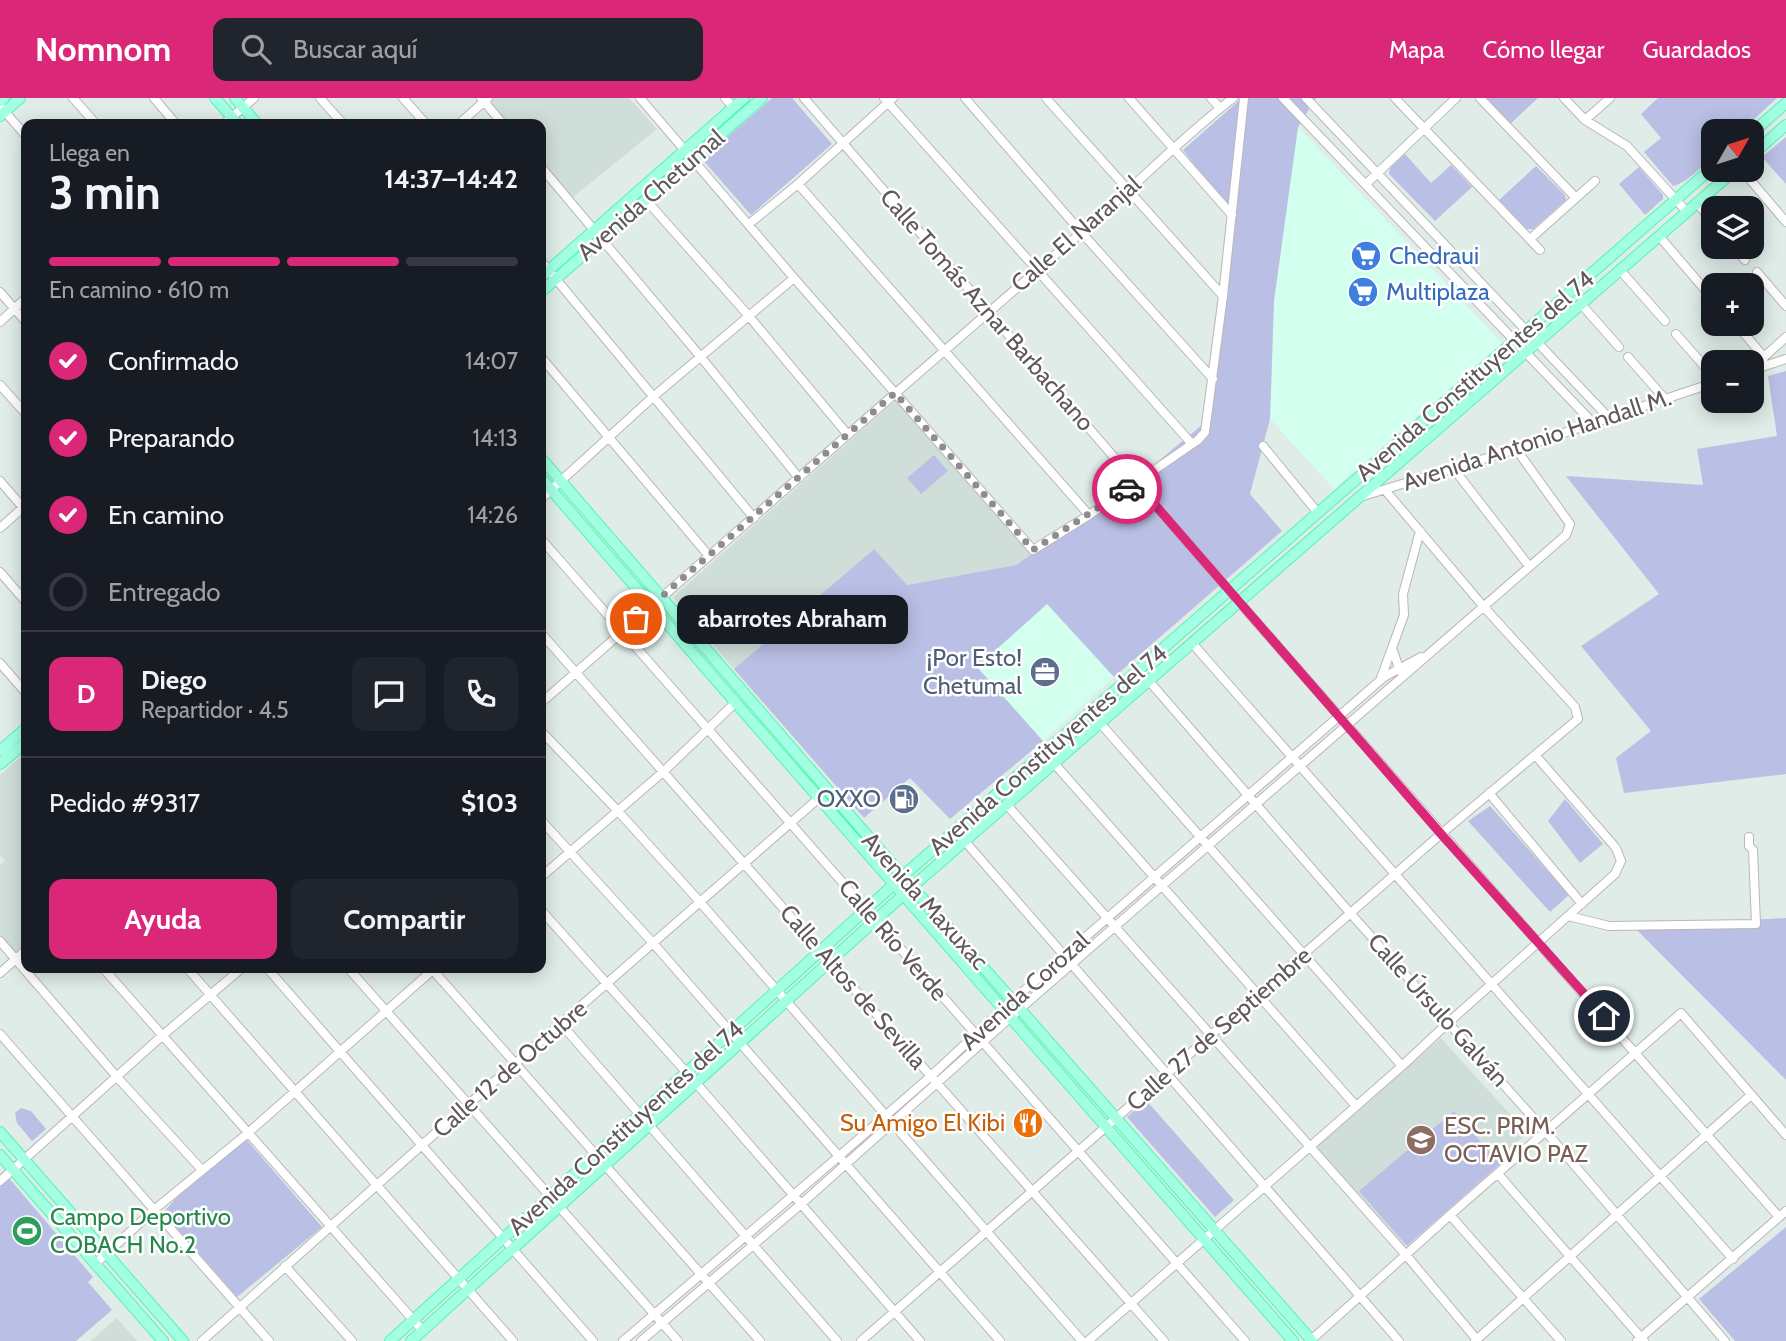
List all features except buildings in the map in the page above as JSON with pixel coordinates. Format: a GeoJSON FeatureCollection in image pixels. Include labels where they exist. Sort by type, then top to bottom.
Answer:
{"type":"FeatureCollection","features":[{"type":"Feature","properties":{"kind":"main road"},"geometry":{"type":"LineString","coordinates":[[2,107],[20,98]]}},
{"type":"Feature","properties":{"kind":"main road"},"geometry":{"type":"LineString","coordinates":[[215,98],[229,119]]}},
{"type":"Feature","properties":{"kind":"main road"},"geometry":{"type":"LineString","coordinates":[[235,98],[253,119]]}},
{"type":"Feature","properties":{"kind":"main road","name":"Avenida Chetumal"},"geometry":{"type":"LineString","coordinates":[[546,273],[744,98]]}},
{"type":"Feature","properties":{"kind":"main road","name":"Avenida Chetumal"},"geometry":{"type":"LineString","coordinates":[[546,287],[762,98]]}},
{"type":"Feature","properties":{"kind":"main road"},"geometry":{"type":"LineString","coordinates":[[1764,122],[1786,103]]}},
{"type":"Feature","properties":{"kind":"main road"},"geometry":{"type":"LineString","coordinates":[[1764,144],[1786,125]]}},
{"type":"Feature","properties":{"kind":"main road","name":"Avenida Constituyentes del 74"},"geometry":{"type":"LineString","coordinates":[[390,1341],[903,876],[1701,178]]}},
{"type":"Feature","properties":{"kind":"main road","name":"Avenida Constituyentes del 74"},"geometry":{"type":"LineString","coordinates":[[411,1341],[913,886],[1721,182]]}},
{"type":"Feature","properties":{"kind":"main road","name":"Avenida Maxuxac"},"geometry":{"type":"LineString","coordinates":[[546,464],[1311,1341]]}},
{"type":"Feature","properties":{"kind":"main road","name":"Avenida Maxuxac"},"geometry":{"type":"LineString","coordinates":[[546,484],[1293,1341]]}},
{"type":"Feature","properties":{"kind":"main road"},"geometry":{"type":"LineString","coordinates":[[0,751],[21,732]]}},
{"type":"Feature","properties":{"kind":"main road"},"geometry":{"type":"LineString","coordinates":[[1,761],[21,745]]}},
{"type":"Feature","properties":{"kind":"main road"},"geometry":{"type":"LineString","coordinates":[[0,1132],[183,1341]]}},
{"type":"Feature","properties":{"kind":"main road"},"geometry":{"type":"LineString","coordinates":[[0,1155],[163,1341]]}},
{"type":"Feature","properties":{"kind":"street"},"geometry":{"type":"LineString","coordinates":[[72,98],[91,119]]}},
{"type":"Feature","properties":{"kind":"street"},"geometry":{"type":"LineString","coordinates":[[154,98],[172,119]]}},
{"type":"Feature","properties":{"kind":"street"},"geometry":{"type":"LineString","coordinates":[[234,119],[254,98]]}},
{"type":"Feature","properties":{"kind":"street"},"geometry":{"type":"LineString","coordinates":[[320,98],[339,119]]}},
{"type":"Feature","properties":{"kind":"street"},"geometry":{"type":"LineString","coordinates":[[403,98],[422,119]]}},
{"type":"Feature","properties":{"kind":"street"},"geometry":{"type":"LineString","coordinates":[[640,98],[1033,550],[1136,483],[1205,432],[1223,296],[1244,98]]}},
{"type":"Feature","properties":{"kind":"street"},"geometry":{"type":"LineString","coordinates":[[725,98],[733,107]]}},
{"type":"Feature","properties":{"kind":"street","name":"Calle Tomás Aznar Barbachano"},"geometry":{"type":"LineString","coordinates":[[804,98],[1441,834],[1782,1214]]}},
{"type":"Feature","properties":{"kind":"street"},"geometry":{"type":"LineString","coordinates":[[965,98],[1213,379]]}},
{"type":"Feature","properties":{"kind":"street"},"geometry":{"type":"LineString","coordinates":[[1046,98],[1223,296]]}},
{"type":"Feature","properties":{"kind":"street"},"geometry":{"type":"LineString","coordinates":[[1129,98],[1232,215]]}},
{"type":"Feature","properties":{"kind":"street"},"geometry":{"type":"LineString","coordinates":[[1212,98],[1220,108]]}},
{"type":"Feature","properties":{"kind":"street","name":"Calle El Naranjal"},"geometry":{"type":"LineString","coordinates":[[546,700],[1233,98]]}},
{"type":"Feature","properties":{"kind":"street"},"geometry":{"type":"LineString","coordinates":[[1283,98],[1592,422]]}},
{"type":"Feature","properties":{"kind":"street"},"geometry":{"type":"LineString","coordinates":[[1306,98],[1608,417]]}},
{"type":"Feature","properties":{"kind":"street"},"geometry":{"type":"LineString","coordinates":[[1395,98],[1541,250]]}},
{"type":"Feature","properties":{"kind":"street"},"geometry":{"type":"LineString","coordinates":[[1366,184],[1456,98]]}},
{"type":"Feature","properties":{"kind":"street"},"geometry":{"type":"LineString","coordinates":[[1480,98],[1576,198]]}},
{"type":"Feature","properties":{"kind":"street"},"geometry":{"type":"LineString","coordinates":[[1564,98],[1586,120],[1627,146],[1686,212]]}},
{"type":"Feature","properties":{"kind":"street"},"geometry":{"type":"LineString","coordinates":[[1586,120],[1610,98]]}},
{"type":"Feature","properties":{"kind":"street"},"geometry":{"type":"LineString","coordinates":[[464,119],[484,99],[499,119]]}},
{"type":"Feature","properties":{"kind":"street"},"geometry":{"type":"LineString","coordinates":[[749,224],[798,184],[888,100],[1192,444]]}},
{"type":"Feature","properties":{"kind":"street"},"geometry":{"type":"LineString","coordinates":[[2,107],[21,130]]}},
{"type":"Feature","properties":{"kind":"street"},"geometry":{"type":"LineString","coordinates":[[546,173],[799,478]]}},
{"type":"Feature","properties":{"kind":"street"},"geometry":{"type":"LineString","coordinates":[[1530,239],[1595,181]]}},
{"type":"Feature","properties":{"kind":"street"},"geometry":{"type":"LineString","coordinates":[[1752,182],[1786,222]]}},
{"type":"Feature","properties":{"kind":"street"},"geometry":{"type":"LineString","coordinates":[[798,184],[1088,515]]}},
{"type":"Feature","properties":{"kind":"street"},"geometry":{"type":"LineString","coordinates":[[646,200],[748,315],[848,435]]}},
{"type":"Feature","properties":{"kind":"street"},"geometry":{"type":"LineString","coordinates":[[1697,202],[1701,207]]}},
{"type":"Feature","properties":{"kind":"street"},"geometry":{"type":"LineString","coordinates":[[1659,236],[1701,285]]}},
{"type":"Feature","properties":{"kind":"street"},"geometry":{"type":"LineString","coordinates":[[1620,270],[1665,321]]}},
{"type":"Feature","properties":{"kind":"street"},"geometry":{"type":"LineString","coordinates":[[1757,272],[1786,306]]}},
{"type":"Feature","properties":{"kind":"street"},"geometry":{"type":"LineString","coordinates":[[546,274],[555,279],[754,518]]}},
{"type":"Feature","properties":{"kind":"street"},"geometry":{"type":"LineString","coordinates":[[546,494],[653,396],[794,278]]}},
{"type":"Feature","properties":{"kind":"street"},"geometry":{"type":"LineString","coordinates":[[0,292],[21,316]]}},
{"type":"Feature","properties":{"kind":"street"},"geometry":{"type":"LineString","coordinates":[[0,322],[21,303]]}},
{"type":"Feature","properties":{"kind":"street"},"geometry":{"type":"LineString","coordinates":[[1581,304],[1619,347]]}},
{"type":"Feature","properties":{"kind":"street"},"geometry":{"type":"LineString","coordinates":[[1676,334],[1701,362]]}},
{"type":"Feature","properties":{"kind":"street"},"geometry":{"type":"LineString","coordinates":[[1746,336],[1758,350]]}},
{"type":"Feature","properties":{"kind":"street"},"geometry":{"type":"LineString","coordinates":[[1764,357],[1786,337]]}},
{"type":"Feature","properties":{"kind":"street"},"geometry":{"type":"LineString","coordinates":[[1628,358],[1665,399]]}},
{"type":"Feature","properties":{"kind":"street"},"geometry":{"type":"LineString","coordinates":[[1764,366],[1786,359]]}},
{"type":"Feature","properties":{"kind":"street"},"geometry":{"type":"LineString","coordinates":[[546,363],[709,556]]}},
{"type":"Feature","properties":{"kind":"street"},"geometry":{"type":"LineString","coordinates":[[0,384],[21,408]]}},
{"type":"Feature","properties":{"kind":"street","name":"Avenida Antonio Handall M."},"geometry":{"type":"LineString","coordinates":[[1360,496],[1516,449],[1701,387]]}},
{"type":"Feature","properties":{"kind":"street"},"geometry":{"type":"LineString","coordinates":[[1263,446],[1318,513]]}},
{"type":"Feature","properties":{"kind":"street","name":"Avenida Corozal"},"geometry":{"type":"LineString","coordinates":[[623,1341],[931,1076],[1004,1008],[1017,1004],[1072,964],[1257,805],[1401,673],[1433,651],[1566,535],[1570,524],[1516,449]]}},
{"type":"Feature","properties":{"kind":"street"},"geometry":{"type":"LineString","coordinates":[[1453,468],[1529,566]]}},
{"type":"Feature","properties":{"kind":"street"},"geometry":{"type":"LineString","coordinates":[[0,481],[21,504]]}},
{"type":"Feature","properties":{"kind":"street"},"geometry":{"type":"LineString","coordinates":[[1385,490],[1483,606]]}},
{"type":"Feature","properties":{"kind":"street"},"geometry":{"type":"LineString","coordinates":[[0,528],[21,511]]}},
{"type":"Feature","properties":{"kind":"street"},"geometry":{"type":"LineString","coordinates":[[1379,681],[1404,615],[1404,593],[1420,531]]}},
{"type":"Feature","properties":{"kind":"street","name":"Calle Río Verde"},"geometry":{"type":"LineString","coordinates":[[546,545],[1245,1341]]}},
{"type":"Feature","properties":{"kind":"street"},"geometry":{"type":"LineString","coordinates":[[0,572],[21,596]]}},
{"type":"Feature","properties":{"kind":"street","name":"Calle 27 de Septiembre"},"geometry":{"type":"LineString","coordinates":[[861,1341],[1441,834],[1578,719],[1575,707],[1483,606]]}},
{"type":"Feature","properties":{"kind":"street","name":"Calle Altos de Sevilla"},"geometry":{"type":"LineString","coordinates":[[546,639],[1164,1341]]}},
{"type":"Feature","properties":{"kind":"street"},"geometry":{"type":"LineString","coordinates":[[1192,643],[1733,1259]]}},
{"type":"Feature","properties":{"kind":"street"},"geometry":{"type":"LineString","coordinates":[[1392,648],[1401,673]]}},
{"type":"Feature","properties":{"kind":"street"},"geometry":{"type":"LineString","coordinates":[[0,663],[21,687]]}},
{"type":"Feature","properties":{"kind":"street","name":"Avenida Corozal"},"geometry":{"type":"LineString","coordinates":[[641,1341],[938,1084],[1011,1016],[1017,1004],[1064,956],[1379,681],[1401,673]]}},
{"type":"Feature","properties":{"kind":"street","name":"Calle Úrsulo Galván"},"geometry":{"type":"LineString","coordinates":[[1149,681],[1351,915],[1546,1132],[1725,1341]]}},
{"type":"Feature","properties":{"kind":"street"},"geometry":{"type":"LineString","coordinates":[[1115,692],[1124,702]]}},
{"type":"Feature","properties":{"kind":"street"},"geometry":{"type":"LineString","coordinates":[[546,873],[663,772],[735,703]]}},
{"type":"Feature","properties":{"kind":"street"},"geometry":{"type":"LineString","coordinates":[[1100,723],[1402,1066]]}},
{"type":"Feature","properties":{"kind":"street"},"geometry":{"type":"LineString","coordinates":[[546,736],[700,902],[1082,1341]]}},
{"type":"Feature","properties":{"kind":"street"},"geometry":{"type":"LineString","coordinates":[[1045,753],[1356,1106]]}},
{"type":"Feature","properties":{"kind":"street"},"geometry":{"type":"LineString","coordinates":[[1088,1341],[1402,1066],[1615,874],[1621,861],[1616,848],[1536,756]]}},
{"type":"Feature","properties":{"kind":"street"},"geometry":{"type":"LineString","coordinates":[[1489,793],[1582,904]]}},
{"type":"Feature","properties":{"kind":"street","name":"Calle 12 de Octubre"},"geometry":{"type":"LineString","coordinates":[[202,1341],[819,798]]}},
{"type":"Feature","properties":{"kind":"street"},"geometry":{"type":"LineString","coordinates":[[1007,804],[1406,1255],[1476,1340],[1751,1095]]}},
{"type":"Feature","properties":{"kind":"street"},"geometry":{"type":"LineString","coordinates":[[546,825],[653,943],[1000,1341]]}},
{"type":"Feature","properties":{"kind":"street"},"geometry":{"type":"LineString","coordinates":[[956,831],[1399,1341]]}},
{"type":"Feature","properties":{"kind":"street"},"geometry":{"type":"LineString","coordinates":[[1568,916],[1609,926],[1756,924],[1753,850],[1749,846],[1749,836]]}},
{"type":"Feature","properties":{"kind":"street"},"geometry":{"type":"LineString","coordinates":[[546,916],[696,1083],[920,1341]]}},
{"type":"Feature","properties":{"kind":"street"},"geometry":{"type":"LineString","coordinates":[[0,941],[21,965]]}},
{"type":"Feature","properties":{"kind":"street"},"geometry":{"type":"LineString","coordinates":[[0,973],[21,954]]}},
{"type":"Feature","properties":{"kind":"street"},"geometry":{"type":"LineString","coordinates":[[28,973],[117,1077],[202,1170]]}},
{"type":"Feature","properties":{"kind":"street"},"geometry":{"type":"LineString","coordinates":[[107,973],[423,1331]]}},
{"type":"Feature","properties":{"kind":"street"},"geometry":{"type":"LineString","coordinates":[[191,973],[513,1341]]}},
{"type":"Feature","properties":{"kind":"street"},"geometry":{"type":"LineString","coordinates":[[0,1181],[236,973]]}},
{"type":"Feature","properties":{"kind":"street"},"geometry":{"type":"LineString","coordinates":[[271,973],[593,1341]]}},
{"type":"Feature","properties":{"kind":"street"},"geometry":{"type":"LineString","coordinates":[[353,973],[678,1341]]}},
{"type":"Feature","properties":{"kind":"street"},"geometry":{"type":"LineString","coordinates":[[95,1264],[155,1209],[248,1133],[427,973]]}},
{"type":"Feature","properties":{"kind":"street"},"geometry":{"type":"LineString","coordinates":[[437,973],[760,1341]]}},
{"type":"Feature","properties":{"kind":"street"},"geometry":{"type":"LineString","coordinates":[[1311,1341],[1681,1013],[1786,1135]]}},
{"type":"Feature","properties":{"kind":"street"},"geometry":{"type":"LineString","coordinates":[[562,1024],[837,1341]]}},
{"type":"Feature","properties":{"kind":"street"},"geometry":{"type":"LineString","coordinates":[[0,1034],[269,1341]]}},
{"type":"Feature","properties":{"kind":"street"},"geometry":{"type":"LineString","coordinates":[[1498,1174],[1641,1340],[1782,1214]]}},
{"type":"Feature","properties":{"kind":"street"},"geometry":{"type":"LineString","coordinates":[[1450,1215],[1561,1341]]}},
{"type":"Feature","properties":{"kind":"street"},"geometry":{"type":"LineString","coordinates":[[285,1266],[352,1341]]}},
{"type":"Feature","properties":{"kind":"shaded area"},"geometry":{"type":"Polygon","coordinates":[[[492,98],[629,98],[657,129],[572,198],[546,169],[546,119],[503,119],[488,102],[492,98]]]}},
{"type":"Feature","properties":{"kind":"shaded area"},"geometry":{"type":"Polygon","coordinates":[[[772,98],[792,98],[832,144],[751,215],[702,159],[772,98]]]}},
{"type":"Feature","properties":{"kind":"shaded area"},"geometry":{"type":"Polygon","coordinates":[[[1242,98],[1316,98],[1298,127],[1274,301],[1270,419],[1250,494],[1282,531],[1114,677],[1047,604],[977,667],[1043,741],[950,819],[910,778],[864,818],[734,669],[874,549],[907,585],[1016,565],[1125,489],[1203,424],[1230,212],[1183,150],[1242,98]]]}},
{"type":"Feature","properties":{"kind":"shaded area"},"geometry":{"type":"Polygon","coordinates":[[[1485,98],[1538,98],[1510,124],[1485,98]]]}},
{"type":"Feature","properties":{"kind":"shaded area"},"geometry":{"type":"Polygon","coordinates":[[[1658,98],[1777,98],[1754,119],[1701,119],[1701,167],[1689,178],[1673,186],[1644,152],[1661,138],[1641,114],[1658,98]]]}},
{"type":"Feature","properties":{"kind":"shaded area"},"geometry":{"type":"Polygon","coordinates":[[[1298,127],[1502,343],[1334,489],[1270,419],[1274,301],[1298,127]]]}},
{"type":"Feature","properties":{"kind":"shaded area"},"geometry":{"type":"Polygon","coordinates":[[[1786,137],[1786,184],[1764,159],[1764,155],[1786,137]]]}},
{"type":"Feature","properties":{"kind":"shaded area"},"geometry":{"type":"Polygon","coordinates":[[[1405,154],[1431,183],[1451,165],[1472,187],[1435,221],[1389,174],[1390,168],[1405,154]]]}},
{"type":"Feature","properties":{"kind":"shaded area"},"geometry":{"type":"Polygon","coordinates":[[[1536,166],[1565,195],[1566,200],[1533,229],[1527,229],[1499,200],[1536,166]]]}},
{"type":"Feature","properties":{"kind":"shaded area"},"geometry":{"type":"Polygon","coordinates":[[[1639,167],[1663,195],[1663,199],[1645,215],[1619,184],[1639,167]]]}},
{"type":"Feature","properties":{"kind":"shaded area"},"geometry":{"type":"Polygon","coordinates":[[[1786,371],[1786,774],[1624,793],[1616,758],[1651,731],[1581,646],[1659,594],[1566,476],[1703,485],[1697,449],[1777,436],[1768,376],[1786,371]]]}},
{"type":"Feature","properties":{"kind":"shaded area"},"geometry":{"type":"Polygon","coordinates":[[[896,400],[1032,554],[1016,565],[906,585],[874,549],[734,669],[673,597],[896,400]]]}},
{"type":"Feature","properties":{"kind":"shaded area"},"geometry":{"type":"Polygon","coordinates":[[[934,455],[948,471],[921,494],[907,478],[934,455]]]}},
{"type":"Feature","properties":{"kind":"shaded area","name":"¡Por Esto! Chetumal"},"geometry":{"type":"Polygon","coordinates":[[[1047,603],[1114,677],[1043,741],[977,667],[1047,603]]]}},
{"type":"Feature","properties":{"kind":"shaded area"},"geometry":{"type":"Polygon","coordinates":[[[21,756],[21,948],[15,953],[0,935],[0,865],[5,861],[0,855],[0,775],[21,756]]]}},
{"type":"Feature","properties":{"kind":"shaded area"},"geometry":{"type":"Polygon","coordinates":[[[1565,799],[1603,844],[1580,863],[1548,821],[1565,799]]]}},
{"type":"Feature","properties":{"kind":"shaded area"},"geometry":{"type":"Polygon","coordinates":[[[1490,806],[1569,895],[1550,912],[1468,821],[1490,806]]]}},
{"type":"Feature","properties":{"kind":"shaded area"},"geometry":{"type":"Polygon","coordinates":[[[1786,918],[1786,1080],[1634,927],[1786,918]]]}},
{"type":"Feature","properties":{"kind":"shaded area","name":"ESC. PRIM. OCTAVIO PAZ"},"geometry":{"type":"Polygon","coordinates":[[[1441,1038],[1527,1133],[1402,1248],[1314,1148],[1441,1038]]]}},
{"type":"Feature","properties":{"kind":"shaded area"},"geometry":{"type":"Polygon","coordinates":[[[1146,1100],[1234,1200],[1215,1217],[1127,1117],[1146,1100]]]}},
{"type":"Feature","properties":{"kind":"shaded area"},"geometry":{"type":"Polygon","coordinates":[[[21,1108],[31,1111],[46,1129],[32,1141],[17,1123],[15,1113],[21,1108]]]}},
{"type":"Feature","properties":{"kind":"shaded area"},"geometry":{"type":"Polygon","coordinates":[[[1454,1111],[1500,1164],[1407,1246],[1359,1191],[1454,1111]]]}},
{"type":"Feature","properties":{"kind":"shaded area"},"geometry":{"type":"Polygon","coordinates":[[[246,1139],[322,1227],[237,1297],[163,1213],[197,1174],[246,1139]]]}},
{"type":"Feature","properties":{"kind":"shaded area","name":"Campo Deportivo COBACH No.2"},"geometry":{"type":"Polygon","coordinates":[[[8,1177],[93,1277],[88,1282],[112,1310],[76,1341],[0,1341],[0,1185],[8,1177]]]}},
{"type":"Feature","properties":{"kind":"shaded area"},"geometry":{"type":"Polygon","coordinates":[[[1786,1227],[1786,1341],[1735,1341],[1699,1299],[1786,1227]]]}},
{"type":"Feature","properties":{"kind":"shaded area"},"geometry":{"type":"Polygon","coordinates":[[[117,1318],[137,1341],[90,1341],[117,1318]]]}},
{"type":"Feature","properties":{"kind":"way so far"},"geometry":{"type":"LineString","coordinates":[[636,619],[895,393],[1033,550],[1127,489]]}},
{"type":"Feature","properties":{"kind":"place","name":"Chedraui"},"geometry":{"type":"Point","coordinates":[1366,256]}},
{"type":"Feature","properties":{"kind":"place","name":"Multiplaza"},"geometry":{"type":"Point","coordinates":[1363,292]}},
{"type":"Feature","properties":{"kind":"place","name":"abarrotes Abraham"},"geometry":{"type":"Point","coordinates":[636,619]}},
{"type":"Feature","properties":{"kind":"place","name":"¡Por Esto! Chetumal"},"geometry":{"type":"Point","coordinates":[1045,672]}},
{"type":"Feature","properties":{"kind":"place","name":"OXXO"},"geometry":{"type":"Point","coordinates":[904,799]}},
{"type":"Feature","properties":{"kind":"place","name":"Su Amigo El Kibi"},"geometry":{"type":"Point","coordinates":[1028,1123]}},
{"type":"Feature","properties":{"kind":"place","name":"ESC. PRIM. OCTAVIO PAZ"},"geometry":{"type":"Point","coordinates":[1421,1140]}},
{"type":"Feature","properties":{"kind":"place","name":"Campo Deportivo COBACH No.2"},"geometry":{"type":"Point","coordinates":[27,1231]}},
{"type":"Feature","properties":{"kind":"route"},"geometry":{"type":"LineString","coordinates":[[1127,489],[1136,483],[1441,834],[1604,1016]]}}]}
